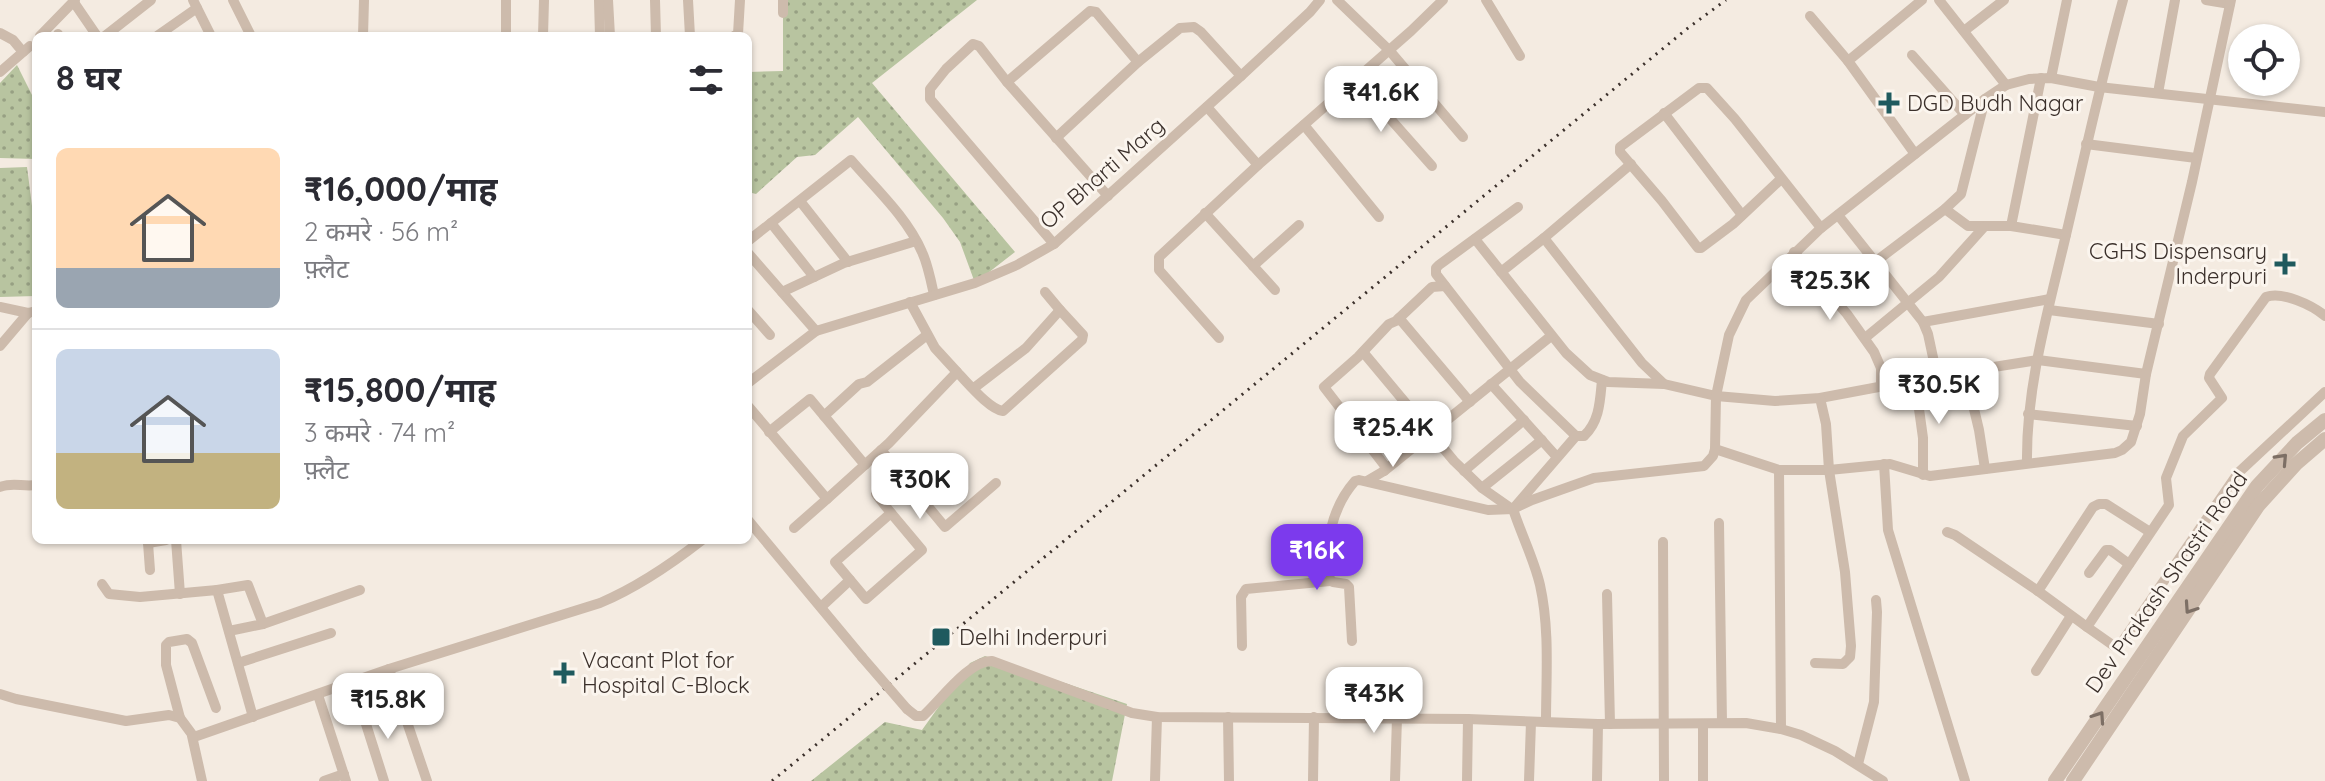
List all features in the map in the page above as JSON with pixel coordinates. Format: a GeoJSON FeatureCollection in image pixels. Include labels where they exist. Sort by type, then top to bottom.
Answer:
{"type":"FeatureCollection","features":[{"type":"Feature","properties":{"kind":"street"},"geometry":{"type":"LineString","coordinates":[[110,32],[151,0]]}},
{"type":"Feature","properties":{"kind":"street"},"geometry":{"type":"LineString","coordinates":[[233,0],[249,32]]}},
{"type":"Feature","properties":{"kind":"street"},"geometry":{"type":"LineString","coordinates":[[363,32],[364,0]]}},
{"type":"Feature","properties":{"kind":"street"},"geometry":{"type":"LineString","coordinates":[[506,0],[506,32]]}},
{"type":"Feature","properties":{"kind":"street"},"geometry":{"type":"LineString","coordinates":[[543,32],[544,0]]}},
{"type":"Feature","properties":{"kind":"street"},"geometry":{"type":"LineString","coordinates":[[599,0],[600,32]]}},
{"type":"Feature","properties":{"kind":"street"},"geometry":{"type":"LineString","coordinates":[[608,0],[610,32]]}},
{"type":"Feature","properties":{"kind":"street"},"geometry":{"type":"LineString","coordinates":[[655,0],[656,32]]}},
{"type":"Feature","properties":{"kind":"street"},"geometry":{"type":"LineString","coordinates":[[688,0],[690,32]]}},
{"type":"Feature","properties":{"kind":"street"},"geometry":{"type":"LineString","coordinates":[[738,32],[740,0]]}},
{"type":"Feature","properties":{"kind":"street"},"geometry":{"type":"LineString","coordinates":[[783,0],[783,13]]}},
{"type":"Feature","properties":{"kind":"street","name":"OP Bharti Marg"},"geometry":{"type":"LineString","coordinates":[[752,380],[816,331],[975,283],[1017,265],[1054,244],[1241,76],[1320,0]]}},
{"type":"Feature","properties":{"kind":"street"},"geometry":{"type":"LineString","coordinates":[[1337,0],[1389,50],[1463,137]]}},
{"type":"Feature","properties":{"kind":"street"},"geometry":{"type":"LineString","coordinates":[[1219,338],[1159,270],[1159,257],[1443,0]]}},
{"type":"Feature","properties":{"kind":"street"},"geometry":{"type":"LineString","coordinates":[[1486,0],[1520,56]]}},
{"type":"Feature","properties":{"kind":"street"},"geometry":{"type":"LineString","coordinates":[[1848,61],[1922,0]]}},
{"type":"Feature","properties":{"kind":"street"},"geometry":{"type":"LineString","coordinates":[[1939,0],[2006,85]]}},
{"type":"Feature","properties":{"kind":"street"},"geometry":{"type":"LineString","coordinates":[[1964,31],[2004,0]]}},
{"type":"Feature","properties":{"kind":"street"},"geometry":{"type":"LineString","coordinates":[[2011,226],[2067,0]]}},
{"type":"Feature","properties":{"kind":"street"},"geometry":{"type":"LineString","coordinates":[[2027,462],[2028,414],[2038,360],[2099,87],[2123,0]]}},
{"type":"Feature","properties":{"kind":"street"},"geometry":{"type":"LineString","coordinates":[[2158,93],[2175,0]]}},
{"type":"Feature","properties":{"kind":"street"},"geometry":{"type":"LineString","coordinates":[[1715,449],[1779,470],[1829,470],[1884,464],[1897,465],[1923,475],[2115,453],[2127,447],[2137,426],[2146,374],[2231,2],[2206,0]]}},
{"type":"Feature","properties":{"kind":"street"},"geometry":{"type":"LineString","coordinates":[[43,32],[74,1],[94,32]]}},
{"type":"Feature","properties":{"kind":"street"},"geometry":{"type":"LineString","coordinates":[[170,32],[195,4],[209,32]]}},
{"type":"Feature","properties":{"kind":"street"},"geometry":{"type":"LineString","coordinates":[[1007,82],[1090,11],[1096,12],[1138,62]]}},
{"type":"Feature","properties":{"kind":"street"},"geometry":{"type":"LineString","coordinates":[[1810,16],[1848,61],[1915,154]]}},
{"type":"Feature","properties":{"kind":"street"},"geometry":{"type":"LineString","coordinates":[[1056,138],[1138,62],[1180,28],[1194,27],[1201,32],[1241,76]]}},
{"type":"Feature","properties":{"kind":"street"},"geometry":{"type":"LineString","coordinates":[[0,33],[13,40],[32,43]]}},
{"type":"Feature","properties":{"kind":"street"},"geometry":{"type":"LineString","coordinates":[[0,72],[32,43]]}},
{"type":"Feature","properties":{"kind":"street"},"geometry":{"type":"LineString","coordinates":[[1054,244],[930,99],[929,93],[946,69],[975,44],[979,46],[1108,196]]}},
{"type":"Feature","properties":{"kind":"street"},"geometry":{"type":"LineString","coordinates":[[1912,55],[1965,115]]}},
{"type":"Feature","properties":{"kind":"street"},"geometry":{"type":"LineString","coordinates":[[1330,581],[1328,535],[1355,481],[1367,481],[1488,510],[1513,509],[1594,478],[1704,466],[1715,449],[1716,396],[1729,335],[1746,300],[1821,228],[2006,85],[2046,78],[2099,87],[2325,112]]}},
{"type":"Feature","properties":{"kind":"street"},"geometry":{"type":"LineString","coordinates":[[1355,79],[1432,166]]}},
{"type":"Feature","properties":{"kind":"street"},"geometry":{"type":"LineString","coordinates":[[1781,179],[1742,215],[1698,248],[1620,152],[1620,147],[1699,88],[1707,88],[1821,228]]}},
{"type":"Feature","properties":{"kind":"street"},"geometry":{"type":"LineString","coordinates":[[1875,262],[1957,199],[1964,188],[1985,99]]}},
{"type":"Feature","properties":{"kind":"street"},"geometry":{"type":"LineString","coordinates":[[1207,107],[1258,165]]}},
{"type":"Feature","properties":{"kind":"street"},"geometry":{"type":"LineString","coordinates":[[1664,113],[1742,215]]}},
{"type":"Feature","properties":{"kind":"street"},"geometry":{"type":"LineString","coordinates":[[1304,125],[1379,217]]}},
{"type":"Feature","properties":{"kind":"street"},"geometry":{"type":"LineString","coordinates":[[2086,144],[2196,158]]}},
{"type":"Feature","properties":{"kind":"street"},"geometry":{"type":"LineString","coordinates":[[752,238],[851,160],[916,241],[934,295]]}},
{"type":"Feature","properties":{"kind":"street"},"geometry":{"type":"LineString","coordinates":[[1501,272],[1631,164]]}},
{"type":"Feature","properties":{"kind":"street"},"geometry":{"type":"LineString","coordinates":[[800,201],[848,262]]}},
{"type":"Feature","properties":{"kind":"street"},"geometry":{"type":"LineString","coordinates":[[1518,207],[1436,268],[1436,274],[1509,369],[1576,436],[1584,436],[1595,422],[1602,380]]}},
{"type":"Feature","properties":{"kind":"street"},"geometry":{"type":"LineString","coordinates":[[1945,209],[1962,223],[1975,227],[2011,226],[2066,235]]}},
{"type":"Feature","properties":{"kind":"street"},"geometry":{"type":"LineString","coordinates":[[1205,213],[1275,290]]}},
{"type":"Feature","properties":{"kind":"street"},"geometry":{"type":"LineString","coordinates":[[1838,215],[1923,322],[1932,346],[1937,376]]}},
{"type":"Feature","properties":{"kind":"street"},"geometry":{"type":"LineString","coordinates":[[771,223],[814,277]]}},
{"type":"Feature","properties":{"kind":"street"},"geometry":{"type":"LineString","coordinates":[[1253,266],[1299,225]]}},
{"type":"Feature","properties":{"kind":"street"},"geometry":{"type":"LineString","coordinates":[[1865,338],[1957,260],[1984,227]]}},
{"type":"Feature","properties":{"kind":"street"},"geometry":{"type":"LineString","coordinates":[[1544,238],[1642,363],[1664,384]]}},
{"type":"Feature","properties":{"kind":"street"},"geometry":{"type":"LineString","coordinates":[[1475,239],[1551,336],[1581,368],[1602,380],[1664,384],[1716,396],[1775,401],[1820,398],[2038,360],[2146,374]]}},
{"type":"Feature","properties":{"kind":"street"},"geometry":{"type":"LineString","coordinates":[[782,292],[848,262],[916,241]]}},
{"type":"Feature","properties":{"kind":"street"},"geometry":{"type":"LineString","coordinates":[[1794,252],[1865,338],[1878,359],[1881,387]]}},
{"type":"Feature","properties":{"kind":"street"},"geometry":{"type":"LineString","coordinates":[[752,258],[816,331]]}},
{"type":"Feature","properties":{"kind":"street"},"geometry":{"type":"LineString","coordinates":[[1384,471],[1385,466],[1324,387],[1432,287],[1445,286]]}},
{"type":"Feature","properties":{"kind":"street"},"geometry":{"type":"LineString","coordinates":[[910,302],[935,348],[997,411],[1003,411],[1082,340],[1083,335],[1045,292]]}},
{"type":"Feature","properties":{"kind":"street"},"geometry":{"type":"LineString","coordinates":[[2087,627],[2169,505],[2166,478],[2181,439],[2222,398],[2209,378],[2210,374],[2266,297],[2278,295],[2323,311]]}},
{"type":"Feature","properties":{"kind":"street"},"geometry":{"type":"LineString","coordinates":[[1923,322],[2050,305],[2159,324]]}},
{"type":"Feature","properties":{"kind":"street"},"geometry":{"type":"LineString","coordinates":[[0,307],[32,312]]}},
{"type":"Feature","properties":{"kind":"street"},"geometry":{"type":"LineString","coordinates":[[974,388],[1026,348],[1060,310]]}},
{"type":"Feature","properties":{"kind":"street"},"geometry":{"type":"LineString","coordinates":[[0,346],[32,312]]}},
{"type":"Feature","properties":{"kind":"street"},"geometry":{"type":"LineString","coordinates":[[752,317],[770,335]]}},
{"type":"Feature","properties":{"kind":"street"},"geometry":{"type":"LineString","coordinates":[[1399,318],[1470,402]]}},
{"type":"Feature","properties":{"kind":"street"},"geometry":{"type":"LineString","coordinates":[[824,416],[859,384],[867,382],[927,335]]}},
{"type":"Feature","properties":{"kind":"street"},"geometry":{"type":"LineString","coordinates":[[1367,481],[1431,435],[1551,336]]}},
{"type":"Feature","properties":{"kind":"street"},"geometry":{"type":"LineString","coordinates":[[1363,352],[1464,471],[1482,488],[1513,509],[1543,601],[1546,722]]}},
{"type":"Feature","properties":{"kind":"street"},"geometry":{"type":"LineString","coordinates":[[1965,371],[1985,469]]}},
{"type":"Feature","properties":{"kind":"street"},"geometry":{"type":"LineString","coordinates":[[794,528],[881,450],[957,372]]}},
{"type":"Feature","properties":{"kind":"street"},"geometry":{"type":"LineString","coordinates":[[1915,380],[1923,438],[1923,475]]}},
{"type":"Feature","properties":{"kind":"street"},"geometry":{"type":"LineString","coordinates":[[1491,384],[1556,456]]}},
{"type":"Feature","properties":{"kind":"street"},"geometry":{"type":"LineString","coordinates":[[1947,532],[2038,591],[2114,646],[2120,645],[2238,473],[2325,392]]}},
{"type":"Feature","properties":{"kind":"street"},"geometry":{"type":"LineString","coordinates":[[1815,663],[1843,664],[1850,657],[1851,646],[1845,572],[1820,398]]}},
{"type":"Feature","properties":{"kind":"street"},"geometry":{"type":"LineString","coordinates":[[769,432],[810,399],[865,465]]}},
{"type":"Feature","properties":{"kind":"street"},"geometry":{"type":"LineString","coordinates":[[752,411],[827,499]]}},
{"type":"Feature","properties":{"kind":"street"},"geometry":{"type":"LineString","coordinates":[[2028,414],[2137,426]]}},
{"type":"Feature","properties":{"kind":"street"},"geometry":{"type":"LineString","coordinates":[[1464,471],[1524,420]]}},
{"type":"Feature","properties":{"kind":"street","name":"Dev Prakash Shastri Road"},"geometry":{"type":"LineString","coordinates":[[2055,781],[2257,486],[2297,443],[2325,420]]}},
{"type":"Feature","properties":{"kind":"street"},"geometry":{"type":"LineString","coordinates":[[1513,509],[1576,436]]}},
{"type":"Feature","properties":{"kind":"street","name":"Dev Prakash Shastri Road"},"geometry":{"type":"LineString","coordinates":[[2073,781],[2258,506],[2296,464],[2325,439]]}},
{"type":"Feature","properties":{"kind":"street"},"geometry":{"type":"LineString","coordinates":[[1482,488],[1542,440]]}},
{"type":"Feature","properties":{"kind":"street"},"geometry":{"type":"LineString","coordinates":[[881,450],[945,527],[996,483]]}},
{"type":"Feature","properties":{"kind":"street"},"geometry":{"type":"LineString","coordinates":[[1884,464],[1888,530],[1965,781]]}},
{"type":"Feature","properties":{"kind":"street"},"geometry":{"type":"LineString","coordinates":[[1779,470],[1781,729]]}},
{"type":"Feature","properties":{"kind":"street"},"geometry":{"type":"LineString","coordinates":[[891,513],[835,562],[866,599],[922,550],[876,494],[901,474]]}},
{"type":"Feature","properties":{"kind":"street"},"geometry":{"type":"LineString","coordinates":[[0,487],[13,483],[32,486]]}},
{"type":"Feature","properties":{"kind":"street"},"geometry":{"type":"LineString","coordinates":[[2038,591],[2096,506],[2106,504],[2150,532]]}},
{"type":"Feature","properties":{"kind":"street"},"geometry":{"type":"LineString","coordinates":[[1719,523],[1722,723]]}},
{"type":"Feature","properties":{"kind":"street"},"geometry":{"type":"LineString","coordinates":[[752,525],[862,657],[916,716],[923,716],[973,666],[985,661],[999,663],[1132,713],[1157,717],[1468,719],[1598,724],[1746,723],[1801,735],[1858,764],[1883,781]]}},
{"type":"Feature","properties":{"kind":"street"},"geometry":{"type":"LineString","coordinates":[[1663,542],[1664,781]]}},
{"type":"Feature","properties":{"kind":"street"},"geometry":{"type":"LineString","coordinates":[[148,544],[150,570]]}},
{"type":"Feature","properties":{"kind":"street"},"geometry":{"type":"LineString","coordinates":[[176,544],[180,594]]}},
{"type":"Feature","properties":{"kind":"street"},"geometry":{"type":"LineString","coordinates":[[192,736],[389,669],[600,603],[665,569],[697,544]]}},
{"type":"Feature","properties":{"kind":"street"},"geometry":{"type":"LineString","coordinates":[[2089,573],[2106,550],[2129,564]]}},
{"type":"Feature","properties":{"kind":"street"},"geometry":{"type":"LineString","coordinates":[[821,607],[850,580]]}},
{"type":"Feature","properties":{"kind":"street"},"geometry":{"type":"LineString","coordinates":[[1242,646],[1241,597],[1246,589],[1330,581],[1349,587],[1352,641]]}},
{"type":"Feature","properties":{"kind":"street"},"geometry":{"type":"LineString","coordinates":[[102,584],[109,594],[140,597],[248,585],[263,624]]}},
{"type":"Feature","properties":{"kind":"street"},"geometry":{"type":"LineString","coordinates":[[217,590],[253,717]]}},
{"type":"Feature","properties":{"kind":"street"},"geometry":{"type":"LineString","coordinates":[[229,631],[263,624],[360,590]]}},
{"type":"Feature","properties":{"kind":"street"},"geometry":{"type":"LineString","coordinates":[[1607,594],[1610,724]]}},
{"type":"Feature","properties":{"kind":"street"},"geometry":{"type":"LineString","coordinates":[[1858,764],[1874,702],[1876,600]]}},
{"type":"Feature","properties":{"kind":"street"},"geometry":{"type":"LineString","coordinates":[[2036,671],[2071,616]]}},
{"type":"Feature","properties":{"kind":"street"},"geometry":{"type":"LineString","coordinates":[[238,663],[331,633]]}},
{"type":"Feature","properties":{"kind":"street"},"geometry":{"type":"LineString","coordinates":[[202,781],[192,736],[180,718],[166,665],[166,645],[169,642],[187,639],[192,643],[216,708]]}},
{"type":"Feature","properties":{"kind":"street"},"geometry":{"type":"LineString","coordinates":[[389,669],[427,781]]}},
{"type":"Feature","properties":{"kind":"street"},"geometry":{"type":"LineString","coordinates":[[0,694],[126,721],[169,715],[180,718]]}},
{"type":"Feature","properties":{"kind":"street"},"geometry":{"type":"LineString","coordinates":[[318,695],[345,778],[324,781]]}},
{"type":"Feature","properties":{"kind":"street"},"geometry":{"type":"LineString","coordinates":[[384,781],[365,721],[403,707]]}},
{"type":"Feature","properties":{"kind":"street"},"geometry":{"type":"LineString","coordinates":[[1155,781],[1157,717]]}},
{"type":"Feature","properties":{"kind":"street"},"geometry":{"type":"LineString","coordinates":[[1228,717],[1229,781]]}},
{"type":"Feature","properties":{"kind":"street"},"geometry":{"type":"LineString","coordinates":[[1313,781],[1314,717]]}},
{"type":"Feature","properties":{"kind":"street"},"geometry":{"type":"LineString","coordinates":[[1395,781],[1397,718]]}},
{"type":"Feature","properties":{"kind":"street"},"geometry":{"type":"LineString","coordinates":[[1467,781],[1468,719]]}},
{"type":"Feature","properties":{"kind":"street"},"geometry":{"type":"LineString","coordinates":[[1529,781],[1531,722]]}},
{"type":"Feature","properties":{"kind":"street"},"geometry":{"type":"LineString","coordinates":[[1597,781],[1598,724]]}},
{"type":"Feature","properties":{"kind":"street"},"geometry":{"type":"LineString","coordinates":[[1703,724],[1703,781]]}},
{"type":"Feature","properties":{"kind":"green space"},"geometry":{"type":"Polygon","coordinates":[[[783,0],[977,0],[872,83],[1015,252],[975,283],[960,242],[858,117],[815,155],[797,157],[756,194],[752,193],[752,72],[783,71],[783,0]]]}},
{"type":"Feature","properties":{"kind":"green space"},"geometry":{"type":"Polygon","coordinates":[[[17,65],[32,95],[32,159],[0,158],[0,83],[17,65]]]}},
{"type":"Feature","properties":{"kind":"green space"},"geometry":{"type":"Polygon","coordinates":[[[27,167],[32,206],[32,296],[0,297],[0,168],[27,167]]]}},
{"type":"Feature","properties":{"kind":"green space"},"geometry":{"type":"Polygon","coordinates":[[[985,656],[1127,704],[1112,781],[811,781],[885,722],[922,730],[970,663],[985,656]]]}},
{"type":"Feature","properties":{"kind":"railway"},"geometry":{"type":"LineString","coordinates":[[772,781],[1688,28],[1726,0]]}},
{"type":"Feature","properties":{"kind":"place","name":"DGD Budh Nagar"},"geometry":{"type":"Point","coordinates":[1889,103]}},
{"type":"Feature","properties":{"kind":"place","name":"CGHS Dispensary Inderpuri"},"geometry":{"type":"Point","coordinates":[2285,264]}},
{"type":"Feature","properties":{"kind":"place","name":"Delhi Inderpuri"},"geometry":{"type":"Point","coordinates":[941,637]}},
{"type":"Feature","properties":{"kind":"place","name":"Vacant Plot for Hospital C-Block"},"geometry":{"type":"Point","coordinates":[564,673]}}]}
